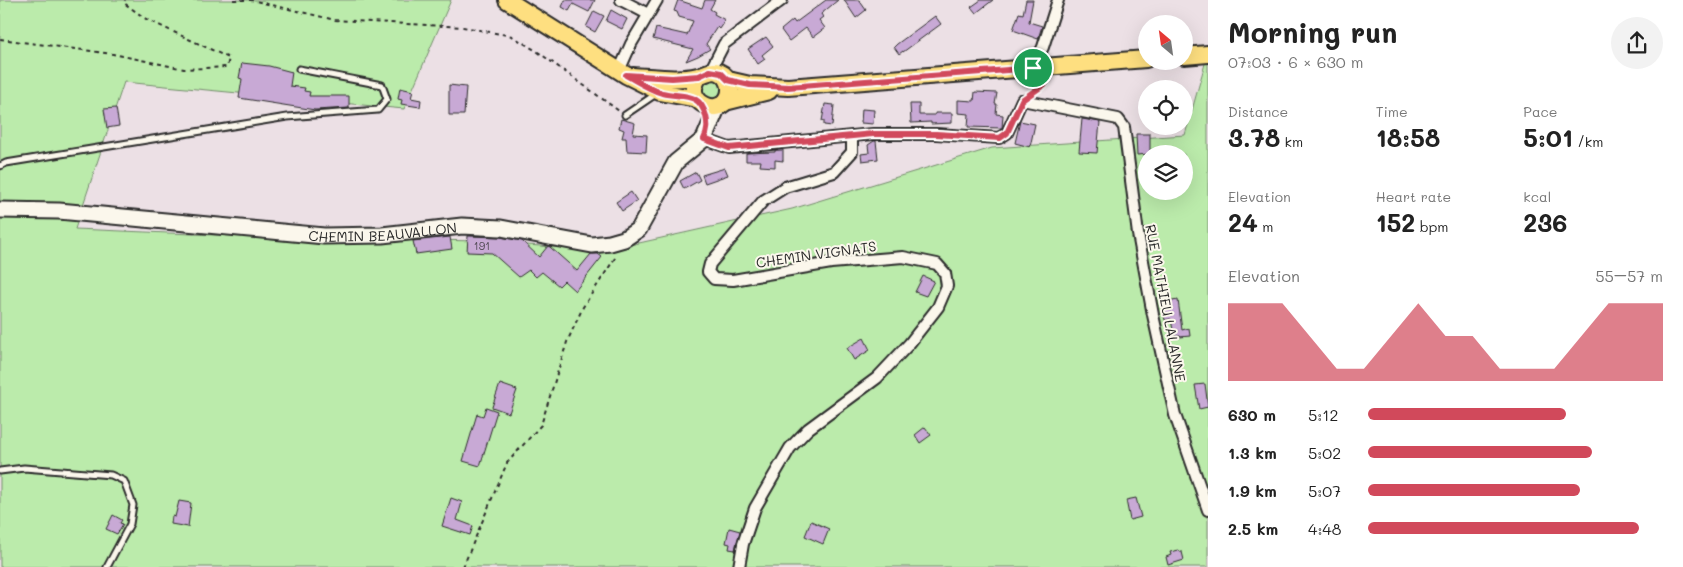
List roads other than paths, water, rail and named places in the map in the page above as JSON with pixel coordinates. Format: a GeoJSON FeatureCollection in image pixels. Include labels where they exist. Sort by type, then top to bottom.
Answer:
{"type":"FeatureCollection","features":[{"type":"Feature","properties":{"kind":"main road"},"geometry":{"type":"LineString","coordinates":[[507,0],[623,73],[660,92],[711,103],[788,87]]}},
{"type":"Feature","properties":{"kind":"main road"},"geometry":{"type":"LineString","coordinates":[[1193,55],[1208,54]]}},
{"type":"Feature","properties":{"kind":"main road"},"geometry":{"type":"LineString","coordinates":[[623,73],[672,78],[714,75],[750,85],[788,87],[1138,60]]}},
{"type":"Feature","properties":{"kind":"main road"},"geometry":{"type":"LineString","coordinates":[[711,103],[730,91],[714,75]]}},
{"type":"Feature","properties":{"kind":"main road"},"geometry":{"type":"LineString","coordinates":[[711,103],[694,87],[714,75]]}},
{"type":"Feature","properties":{"kind":"street"},"geometry":{"type":"LineString","coordinates":[[621,0],[648,14]]}},
{"type":"Feature","properties":{"kind":"street"},"geometry":{"type":"LineString","coordinates":[[623,73],[631,44],[657,0]]}},
{"type":"Feature","properties":{"kind":"street"},"geometry":{"type":"LineString","coordinates":[[714,75],[724,44],[782,0]]}},
{"type":"Feature","properties":{"kind":"street"},"geometry":{"type":"LineString","coordinates":[[1040,68],[1043,47],[1058,0]]}},
{"type":"Feature","properties":{"kind":"street","name":"RUE MATHIEU LALANNE"},"geometry":{"type":"LineString","coordinates":[[852,137],[873,134],[936,134],[1000,138],[1007,133],[1022,100],[1118,118],[1124,127],[1138,234],[1153,316],[1173,407],[1208,510]]}},
{"type":"Feature","properties":{"kind":"street"},"geometry":{"type":"LineString","coordinates":[[711,103],[707,118],[706,135],[729,148],[852,137]]}},
{"type":"Feature","properties":{"kind":"street","name":"CHEMIN BEAUVALLON"},"geometry":{"type":"LineString","coordinates":[[0,210],[59,211],[324,236],[382,235],[462,226],[501,228],[592,245],[624,239],[639,229],[676,162],[706,135]]}},
{"type":"Feature","properties":{"kind":"street","name":"CHEMIN VIGNATS"},"geometry":{"type":"LineString","coordinates":[[739,567],[743,544],[755,508],[790,448],[808,429],[877,378],[909,344],[938,307],[947,286],[945,273],[937,264],[902,257],[831,263],[733,280],[714,279],[708,272],[710,264],[763,201],[785,187],[834,172],[852,152],[852,137]]}},
{"type":"Feature","properties":{"kind":"lane"},"geometry":{"type":"LineString","coordinates":[[0,166],[6,163],[287,117],[378,110],[387,99],[382,85],[299,69]]}},
{"type":"Feature","properties":{"kind":"lane"},"geometry":{"type":"LineString","coordinates":[[625,115],[660,92],[672,78]]}},
{"type":"Feature","properties":{"kind":"lane"},"geometry":{"type":"LineString","coordinates":[[0,471],[24,468],[111,475],[124,481],[133,505],[130,524],[107,567]]}}]}
